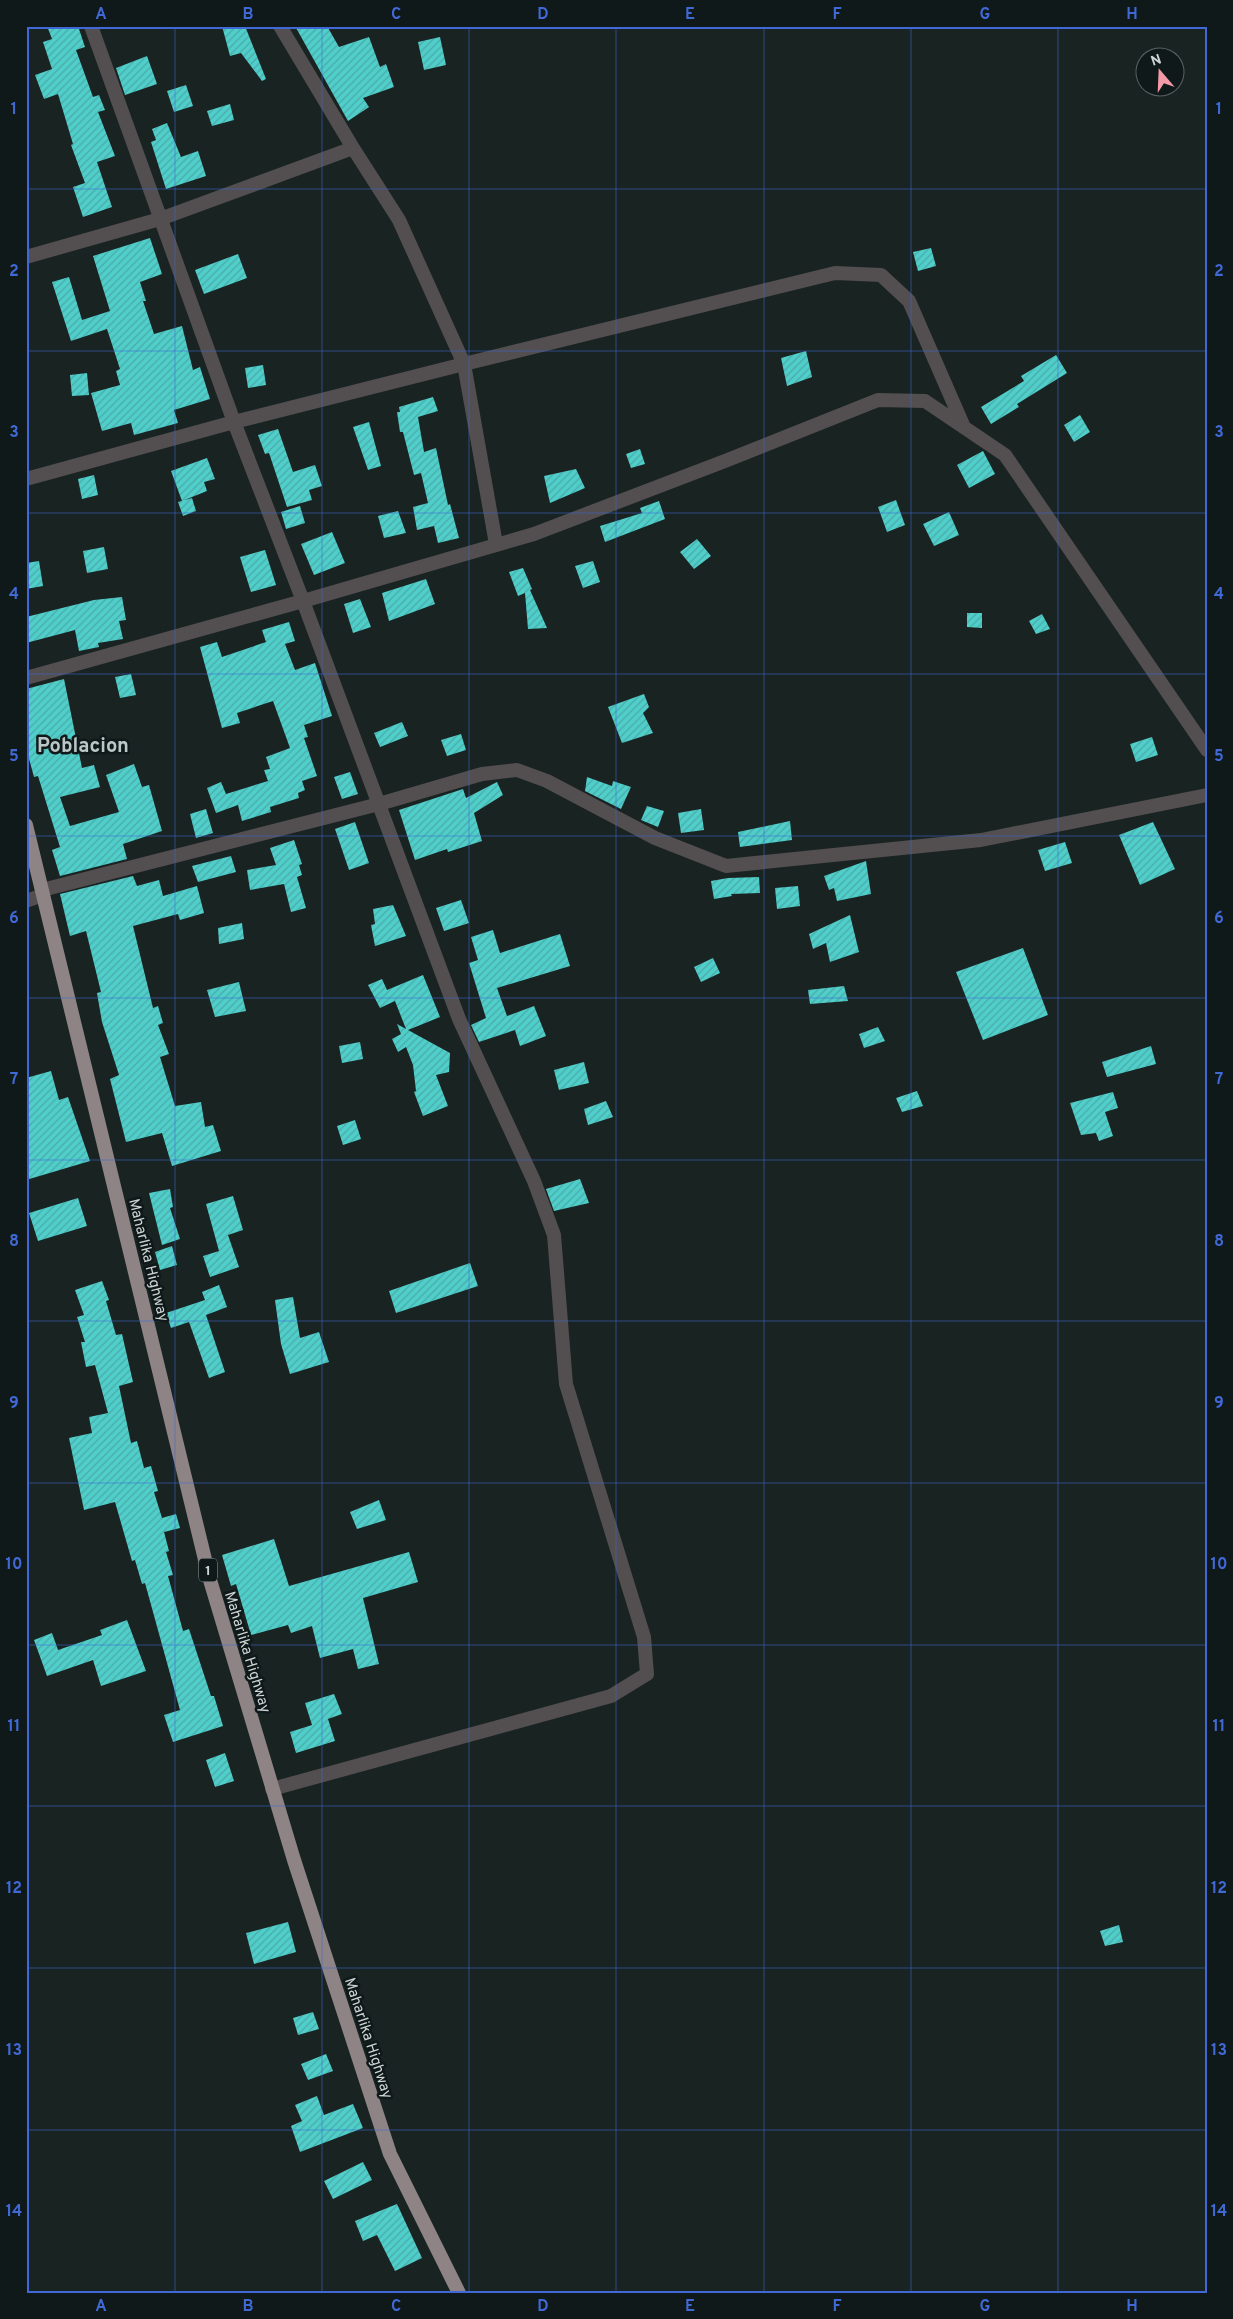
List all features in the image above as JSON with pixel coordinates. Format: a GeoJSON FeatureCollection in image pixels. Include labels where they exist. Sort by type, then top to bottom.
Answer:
{"type":"FeatureCollection","features":[{"type":"Feature","properties":{"kind":"highway","name":"Maharlika Highway"},"geometry":{"type":"LineString","coordinates":[[26,825],[210,1580],[272,1788],[390,2154],[458,2293]]}},
{"type":"Feature","properties":{"kind":"street"},"geometry":{"type":"LineString","coordinates":[[91,26],[234,422],[459,1019],[534,1181],[554,1235],[566,1384],[644,1637],[647,1674],[611,1696],[272,1788]]}},
{"type":"Feature","properties":{"kind":"street"},"geometry":{"type":"LineString","coordinates":[[280,26],[352,148],[399,220],[464,364],[496,544]]}},
{"type":"Feature","properties":{"kind":"street"},"geometry":{"type":"LineString","coordinates":[[26,257],[160,219],[352,148]]}},
{"type":"Feature","properties":{"kind":"street"},"geometry":{"type":"LineString","coordinates":[[26,479],[234,422],[835,273],[881,275],[909,300],[965,427]]}},
{"type":"Feature","properties":{"kind":"street"},"geometry":{"type":"LineString","coordinates":[[26,678],[303,601],[570,520],[878,400],[925,401],[1005,455],[1207,750]]}},
{"type":"Feature","properties":{"kind":"street"},"geometry":{"type":"LineString","coordinates":[[26,901],[43,893],[379,804],[482,774],[517,770],[547,781],[655,838],[726,866],[980,840],[1207,795]]}},
{"type":"Feature","properties":{"kind":"building"},"geometry":{"type":"Polygon","coordinates":[[[47,26],[78,26],[85,47],[76,50],[93,97],[99,95],[105,110],[98,112],[115,156],[97,162],[112,207],[83,217],[73,187],[85,183],[71,145],[73,144],[58,94],[44,99],[35,75],[52,69],[43,42],[52,39],[47,26]]]}},
{"type":"Feature","properties":{"kind":"building"},"geometry":{"type":"Polygon","coordinates":[[[222,26],[245,26],[266,79],[262,81],[241,53],[230,56],[222,26]]]}},
{"type":"Feature","properties":{"kind":"building"},"geometry":{"type":"Polygon","coordinates":[[[295,26],[327,26],[339,47],[369,37],[380,67],[386,64],[394,87],[363,98],[369,107],[348,121],[295,26]]]}},
{"type":"Feature","properties":{"kind":"building"},"geometry":{"type":"Polygon","coordinates":[[[440,37],[446,65],[424,70],[418,42],[440,37]]]}},
{"type":"Feature","properties":{"kind":"building"},"geometry":{"type":"Polygon","coordinates":[[[147,56],[157,84],[125,95],[116,68],[147,56]]]}},
{"type":"Feature","properties":{"kind":"building"},"geometry":{"type":"Polygon","coordinates":[[[186,85],[193,106],[174,112],[167,91],[186,85]]]}},
{"type":"Feature","properties":{"kind":"building"},"geometry":{"type":"Polygon","coordinates":[[[230,104],[234,120],[212,126],[207,111],[230,104]]]}},
{"type":"Feature","properties":{"kind":"building"},"geometry":{"type":"Polygon","coordinates":[[[167,123],[181,157],[198,151],[206,176],[166,189],[151,142],[156,140],[152,129],[167,123]]]}},
{"type":"Feature","properties":{"kind":"building"},"geometry":{"type":"Polygon","coordinates":[[[150,238],[162,274],[140,282],[146,301],[143,301],[154,334],[182,326],[193,370],[200,367],[210,399],[174,410],[178,423],[134,435],[131,423],[102,431],[91,393],[120,385],[116,371],[120,369],[107,329],[71,341],[52,282],[69,277],[82,320],[110,311],[93,256],[150,238]]]}},
{"type":"Feature","properties":{"kind":"building"},"geometry":{"type":"Polygon","coordinates":[[[931,248],[936,266],[918,271],[913,252],[931,248]]]}},
{"type":"Feature","properties":{"kind":"building"},"geometry":{"type":"Polygon","coordinates":[[[238,254],[247,278],[204,294],[195,270],[238,254]]]}},
{"type":"Feature","properties":{"kind":"building"},"geometry":{"type":"Polygon","coordinates":[[[806,351],[812,377],[787,386],[781,358],[806,351]]]}},
{"type":"Feature","properties":{"kind":"building"},"geometry":{"type":"Polygon","coordinates":[[[1056,355],[1067,373],[1017,404],[1019,407],[991,424],[981,407],[1024,381],[1021,376],[1056,355]]]}},
{"type":"Feature","properties":{"kind":"building"},"geometry":{"type":"Polygon","coordinates":[[[263,365],[266,385],[248,388],[245,368],[263,365]]]}},
{"type":"Feature","properties":{"kind":"building"},"geometry":{"type":"Polygon","coordinates":[[[87,373],[89,395],[72,396],[70,375],[87,373]]]}},
{"type":"Feature","properties":{"kind":"building"},"geometry":{"type":"Polygon","coordinates":[[[433,397],[438,411],[418,417],[424,452],[436,448],[448,505],[450,504],[459,538],[438,543],[434,526],[417,530],[413,507],[428,503],[421,473],[414,475],[403,432],[400,432],[397,412],[400,412],[399,407],[433,397]]]}},
{"type":"Feature","properties":{"kind":"building"},"geometry":{"type":"Polygon","coordinates":[[[1080,415],[1090,432],[1074,442],[1064,425],[1080,415]]]}},
{"type":"Feature","properties":{"kind":"building"},"geometry":{"type":"Polygon","coordinates":[[[369,422],[381,466],[368,470],[353,427],[369,422]]]}},
{"type":"Feature","properties":{"kind":"building"},"geometry":{"type":"Polygon","coordinates":[[[278,429],[293,472],[315,465],[322,486],[309,490],[312,500],[287,507],[269,453],[265,454],[258,435],[278,429]]]}},
{"type":"Feature","properties":{"kind":"building"},"geometry":{"type":"Polygon","coordinates":[[[640,449],[645,464],[631,468],[626,454],[640,449]]]}},
{"type":"Feature","properties":{"kind":"building"},"geometry":{"type":"Polygon","coordinates":[[[983,451],[995,474],[969,488],[957,465],[983,451]]]}},
{"type":"Feature","properties":{"kind":"building"},"geometry":{"type":"Polygon","coordinates":[[[207,458],[215,479],[204,482],[207,491],[182,501],[171,471],[207,458]]]}},
{"type":"Feature","properties":{"kind":"building"},"geometry":{"type":"Polygon","coordinates":[[[576,469],[585,488],[550,503],[544,476],[576,469]]]}},
{"type":"Feature","properties":{"kind":"building"},"geometry":{"type":"Polygon","coordinates":[[[94,475],[98,495],[82,499],[78,479],[94,475]]]}},
{"type":"Feature","properties":{"kind":"building"},"geometry":{"type":"Polygon","coordinates":[[[192,498],[196,511],[183,516],[178,502],[192,498]]]}},
{"type":"Feature","properties":{"kind":"building"},"geometry":{"type":"Polygon","coordinates":[[[896,500],[905,525],[887,532],[878,507],[896,500]]]}},
{"type":"Feature","properties":{"kind":"building"},"geometry":{"type":"Polygon","coordinates":[[[659,501],[665,519],[605,542],[600,526],[642,513],[640,508],[659,501]]]}},
{"type":"Feature","properties":{"kind":"building"},"geometry":{"type":"Polygon","coordinates":[[[300,506],[305,523],[286,529],[281,512],[300,506]]]}},
{"type":"Feature","properties":{"kind":"building"},"geometry":{"type":"Polygon","coordinates":[[[398,511],[406,533],[384,538],[378,516],[398,511]]]}},
{"type":"Feature","properties":{"kind":"building"},"geometry":{"type":"Polygon","coordinates":[[[949,512],[959,535],[934,546],[923,524],[949,512]]]}},
{"type":"Feature","properties":{"kind":"building"},"geometry":{"type":"Polygon","coordinates":[[[332,532],[345,563],[314,575],[301,544],[332,532]]]}},
{"type":"Feature","properties":{"kind":"building"},"geometry":{"type":"Polygon","coordinates":[[[697,539],[711,556],[694,569],[680,552],[697,539]]]}},
{"type":"Feature","properties":{"kind":"building"},"geometry":{"type":"Polygon","coordinates":[[[104,547],[108,569],[87,573],[83,551],[104,547]]]}},
{"type":"Feature","properties":{"kind":"building"},"geometry":{"type":"Polygon","coordinates":[[[265,550],[276,585],[251,592],[240,557],[265,550]]]}},
{"type":"Feature","properties":{"kind":"building"},"geometry":{"type":"Polygon","coordinates":[[[39,561],[43,586],[26,589],[26,563],[39,561]]]}},
{"type":"Feature","properties":{"kind":"building"},"geometry":{"type":"Polygon","coordinates":[[[593,561],[600,582],[583,588],[575,566],[593,561]]]}},
{"type":"Feature","properties":{"kind":"building"},"geometry":{"type":"Polygon","coordinates":[[[523,568],[532,589],[530,590],[547,628],[528,629],[525,593],[518,596],[509,572],[523,568]]]}},
{"type":"Feature","properties":{"kind":"building"},"geometry":{"type":"Polygon","coordinates":[[[426,579],[435,604],[389,621],[382,593],[426,579]]]}},
{"type":"Feature","properties":{"kind":"building"},"geometry":{"type":"Polygon","coordinates":[[[122,597],[126,620],[119,621],[123,639],[98,643],[99,647],[79,651],[75,630],[26,643],[26,617],[94,600],[122,597]]]}},
{"type":"Feature","properties":{"kind":"building"},"geometry":{"type":"Polygon","coordinates":[[[360,599],[371,627],[353,633],[344,604],[360,599]]]}},
{"type":"Feature","properties":{"kind":"building"},"geometry":{"type":"Polygon","coordinates":[[[967,613],[982,613],[982,628],[967,627],[967,613]]]}},
{"type":"Feature","properties":{"kind":"building"},"geometry":{"type":"Polygon","coordinates":[[[1042,614],[1050,629],[1036,634],[1029,621],[1042,614]]]}},
{"type":"Feature","properties":{"kind":"building"},"geometry":{"type":"Polygon","coordinates":[[[289,622],[295,641],[285,644],[295,670],[315,663],[332,716],[304,725],[308,737],[304,738],[317,776],[302,781],[305,790],[298,793],[299,798],[270,807],[271,812],[242,821],[238,805],[216,813],[207,788],[221,782],[226,794],[268,781],[264,770],[270,769],[266,757],[290,748],[273,701],[237,713],[240,723],[222,728],[200,647],[217,642],[222,657],[266,642],[262,630],[289,622]]]}},
{"type":"Feature","properties":{"kind":"building"},"geometry":{"type":"Polygon","coordinates":[[[131,674],[136,695],[120,698],[115,677],[131,674]]]}},
{"type":"Feature","properties":{"kind":"building"},"geometry":{"type":"Polygon","coordinates":[[[64,679],[82,768],[94,765],[100,787],[60,797],[70,826],[119,812],[106,775],[134,764],[142,787],[149,785],[162,831],[123,844],[127,859],[60,876],[52,850],[60,847],[38,776],[34,777],[28,755],[26,755],[26,689],[64,679]]]}},
{"type":"Feature","properties":{"kind":"building"},"geometry":{"type":"Polygon","coordinates":[[[644,694],[649,707],[643,713],[653,733],[622,743],[608,707],[644,694]]]}},
{"type":"Feature","properties":{"kind":"building"},"geometry":{"type":"Polygon","coordinates":[[[402,722],[408,736],[380,747],[374,733],[402,722]]]}},
{"type":"Feature","properties":{"kind":"building"},"geometry":{"type":"Polygon","coordinates":[[[461,734],[466,750],[447,756],[441,740],[461,734]]]}},
{"type":"Feature","properties":{"kind":"building"},"geometry":{"type":"Polygon","coordinates":[[[1152,737],[1158,755],[1136,762],[1130,744],[1152,737]]]}},
{"type":"Feature","properties":{"kind":"building"},"geometry":{"type":"Polygon","coordinates":[[[350,772],[358,794],[342,799],[334,777],[350,772]]]}},
{"type":"Feature","properties":{"kind":"building"},"geometry":{"type":"Polygon","coordinates":[[[587,777],[612,786],[613,781],[631,787],[621,809],[585,791],[587,777]]]}},
{"type":"Feature","properties":{"kind":"building"},"geometry":{"type":"Polygon","coordinates":[[[497,782],[503,795],[474,813],[482,841],[448,852],[447,849],[415,860],[399,810],[463,789],[466,798],[497,782]]]}},
{"type":"Feature","properties":{"kind":"building"},"geometry":{"type":"Polygon","coordinates":[[[647,806],[664,811],[658,827],[641,820],[647,806]]]}},
{"type":"Feature","properties":{"kind":"building"},"geometry":{"type":"Polygon","coordinates":[[[206,809],[213,833],[196,838],[190,814],[206,809]]]}},
{"type":"Feature","properties":{"kind":"building"},"geometry":{"type":"Polygon","coordinates":[[[701,809],[704,830],[681,833],[678,813],[701,809]]]}},
{"type":"Feature","properties":{"kind":"building"},"geometry":{"type":"Polygon","coordinates":[[[790,821],[792,840],[740,847],[738,832],[790,821]]]}},
{"type":"Feature","properties":{"kind":"building"},"geometry":{"type":"Polygon","coordinates":[[[355,822],[369,863],[349,870],[335,829],[355,822]]]}},
{"type":"Feature","properties":{"kind":"building"},"geometry":{"type":"Polygon","coordinates":[[[1153,822],[1175,869],[1140,885],[1119,835],[1153,822]]]}},
{"type":"Feature","properties":{"kind":"building"},"geometry":{"type":"Polygon","coordinates":[[[294,840],[302,864],[299,865],[302,875],[297,877],[306,908],[291,912],[284,884],[250,890],[247,870],[276,865],[270,848],[294,840]]]}},
{"type":"Feature","properties":{"kind":"building"},"geometry":{"type":"Polygon","coordinates":[[[1065,842],[1072,863],[1045,871],[1038,850],[1065,842]]]}},
{"type":"Feature","properties":{"kind":"building"},"geometry":{"type":"Polygon","coordinates":[[[231,856],[236,872],[198,882],[192,866],[231,856]]]}},
{"type":"Feature","properties":{"kind":"building"},"geometry":{"type":"Polygon","coordinates":[[[866,861],[871,894],[837,901],[834,888],[829,890],[824,876],[866,861]]]}},
{"type":"Feature","properties":{"kind":"building"},"geometry":{"type":"Polygon","coordinates":[[[133,876],[137,886],[159,880],[163,896],[197,886],[204,913],[180,920],[178,914],[133,926],[153,1008],[158,1006],[163,1023],[158,1025],[169,1054],[160,1057],[175,1106],[201,1102],[205,1127],[213,1125],[221,1151],[172,1166],[162,1133],[126,1142],[110,1079],[119,1075],[102,1022],[97,993],[101,992],[86,931],[70,936],[60,894],[133,876]]]}},
{"type":"Feature","properties":{"kind":"building"},"geometry":{"type":"Polygon","coordinates":[[[759,877],[760,893],[731,894],[732,896],[714,899],[711,881],[728,878],[759,877]]]}},
{"type":"Feature","properties":{"kind":"building"},"geometry":{"type":"Polygon","coordinates":[[[798,886],[800,906],[777,909],[775,888],[798,886]]]}},
{"type":"Feature","properties":{"kind":"building"},"geometry":{"type":"Polygon","coordinates":[[[461,900],[469,923],[444,931],[436,908],[461,900]]]}},
{"type":"Feature","properties":{"kind":"building"},"geometry":{"type":"Polygon","coordinates":[[[393,905],[406,936],[375,946],[371,925],[375,924],[373,909],[393,905]]]}},
{"type":"Feature","properties":{"kind":"building"},"geometry":{"type":"Polygon","coordinates":[[[850,915],[859,952],[830,962],[826,943],[813,949],[809,934],[850,915]]]}},
{"type":"Feature","properties":{"kind":"building"},"geometry":{"type":"Polygon","coordinates":[[[242,923],[244,939],[219,944],[218,928],[242,923]]]}},
{"type":"Feature","properties":{"kind":"building"},"geometry":{"type":"Polygon","coordinates":[[[493,930],[500,953],[560,934],[570,966],[497,988],[507,1016],[534,1006],[546,1036],[520,1046],[515,1030],[479,1042],[471,1025],[486,1018],[469,963],[478,960],[471,937],[493,930]]]}},
{"type":"Feature","properties":{"kind":"building"},"geometry":{"type":"Polygon","coordinates":[[[1023,948],[1048,1015],[983,1040],[956,972],[1023,948]]]}},
{"type":"Feature","properties":{"kind":"building"},"geometry":{"type":"Polygon","coordinates":[[[713,958],[720,973],[701,982],[694,967],[713,958]]]}},
{"type":"Feature","properties":{"kind":"building"},"geometry":{"type":"Polygon","coordinates":[[[423,975],[440,1017],[408,1030],[450,1053],[449,1072],[436,1075],[448,1106],[423,1116],[414,1092],[416,1091],[413,1065],[406,1047],[398,1052],[392,1039],[401,1034],[397,1024],[406,1029],[395,1001],[380,1008],[368,985],[382,979],[387,990],[423,975]]]}},
{"type":"Feature","properties":{"kind":"building"},"geometry":{"type":"Polygon","coordinates":[[[239,982],[246,1011],[215,1017],[207,990],[239,982]]]}},
{"type":"Feature","properties":{"kind":"building"},"geometry":{"type":"Polygon","coordinates":[[[844,986],[848,1001],[810,1004],[808,990],[844,986]]]}},
{"type":"Feature","properties":{"kind":"building"},"geometry":{"type":"Polygon","coordinates":[[[878,1027],[885,1041],[864,1048],[859,1034],[878,1027]]]}},
{"type":"Feature","properties":{"kind":"building"},"geometry":{"type":"Polygon","coordinates":[[[360,1042],[363,1059],[342,1063],[339,1046],[360,1042]]]}},
{"type":"Feature","properties":{"kind":"building"},"geometry":{"type":"Polygon","coordinates":[[[1151,1046],[1156,1064],[1107,1077],[1102,1062],[1151,1046]]]}},
{"type":"Feature","properties":{"kind":"building"},"geometry":{"type":"Polygon","coordinates":[[[584,1062],[589,1083],[559,1090],[554,1070],[584,1062]]]}},
{"type":"Feature","properties":{"kind":"building"},"geometry":{"type":"Polygon","coordinates":[[[51,1071],[59,1100],[68,1097],[90,1161],[26,1180],[26,1078],[51,1071]]]}},
{"type":"Feature","properties":{"kind":"building"},"geometry":{"type":"Polygon","coordinates":[[[917,1091],[923,1106],[902,1112],[896,1098],[917,1091]]]}},
{"type":"Feature","properties":{"kind":"building"},"geometry":{"type":"Polygon","coordinates":[[[1113,1092],[1118,1108],[1105,1112],[1113,1136],[1099,1141],[1096,1133],[1081,1135],[1070,1103],[1113,1092]]]}},
{"type":"Feature","properties":{"kind":"building"},"geometry":{"type":"Polygon","coordinates":[[[606,1101],[613,1117],[588,1125],[584,1109],[606,1101]]]}},
{"type":"Feature","properties":{"kind":"building"},"geometry":{"type":"Polygon","coordinates":[[[355,1120],[361,1139],[343,1145],[337,1126],[355,1120]]]}},
{"type":"Feature","properties":{"kind":"building"},"geometry":{"type":"Polygon","coordinates":[[[580,1179],[589,1203],[554,1211],[546,1189],[580,1179]]]}},
{"type":"Feature","properties":{"kind":"building"},"geometry":{"type":"Polygon","coordinates":[[[170,1189],[173,1207],[170,1208],[180,1239],[162,1245],[149,1193],[170,1189]]]}},
{"type":"Feature","properties":{"kind":"building"},"geometry":{"type":"Polygon","coordinates":[[[233,1196],[243,1230],[228,1235],[239,1267],[210,1277],[203,1256],[219,1251],[206,1204],[233,1196]]]}},
{"type":"Feature","properties":{"kind":"building"},"geometry":{"type":"Polygon","coordinates":[[[78,1198],[87,1226],[38,1241],[29,1213],[78,1198]]]}},
{"type":"Feature","properties":{"kind":"building"},"geometry":{"type":"Polygon","coordinates":[[[172,1246],[177,1265],[160,1270],[155,1252],[172,1246]]]}},
{"type":"Feature","properties":{"kind":"building"},"geometry":{"type":"Polygon","coordinates":[[[470,1263],[478,1286],[396,1313],[389,1291],[470,1263]]]}},
{"type":"Feature","properties":{"kind":"building"},"geometry":{"type":"Polygon","coordinates":[[[102,1281],[109,1300],[106,1301],[116,1335],[122,1334],[133,1382],[119,1386],[131,1443],[137,1441],[144,1468],[151,1466],[158,1491],[154,1492],[162,1518],[176,1514],[180,1528],[164,1532],[169,1551],[166,1552],[173,1575],[168,1576],[183,1631],[189,1629],[223,1726],[173,1742],[164,1715],[180,1710],[145,1583],[142,1584],[135,1560],[132,1561],[115,1502],[84,1510],[69,1438],[92,1433],[89,1417],[108,1413],[95,1365],[86,1367],[81,1342],[85,1342],[77,1317],[84,1315],[75,1290],[102,1281]]]}},
{"type":"Feature","properties":{"kind":"building"},"geometry":{"type":"Polygon","coordinates":[[[219,1285],[227,1307],[206,1315],[225,1372],[209,1378],[189,1322],[171,1328],[166,1313],[205,1300],[202,1292],[219,1285]]]}},
{"type":"Feature","properties":{"kind":"building"},"geometry":{"type":"Polygon","coordinates":[[[293,1297],[300,1338],[319,1332],[329,1362],[290,1374],[281,1344],[275,1300],[293,1297]]]}},
{"type":"Feature","properties":{"kind":"building"},"geometry":{"type":"Polygon","coordinates":[[[379,1500],[386,1520],[357,1529],[350,1512],[379,1500]]]}},
{"type":"Feature","properties":{"kind":"building"},"geometry":{"type":"Polygon","coordinates":[[[274,1539],[289,1586],[409,1552],[418,1582],[363,1598],[379,1664],[358,1669],[353,1649],[320,1658],[312,1626],[291,1633],[288,1625],[251,1635],[236,1584],[231,1586],[222,1555],[274,1539]]]}},
{"type":"Feature","properties":{"kind":"building"},"geometry":{"type":"Polygon","coordinates":[[[127,1620],[146,1671],[101,1686],[93,1660],[47,1676],[34,1640],[52,1633],[58,1650],[102,1635],[100,1630],[127,1620]]]}},
{"type":"Feature","properties":{"kind":"building"},"geometry":{"type":"Polygon","coordinates":[[[334,1694],[342,1714],[328,1719],[335,1741],[296,1753],[290,1732],[312,1725],[305,1703],[334,1694]]]}},
{"type":"Feature","properties":{"kind":"building"},"geometry":{"type":"Polygon","coordinates":[[[225,1753],[234,1781],[215,1787],[206,1760],[225,1753]]]}},
{"type":"Feature","properties":{"kind":"building"},"geometry":{"type":"Polygon","coordinates":[[[288,1922],[296,1952],[254,1964],[246,1933],[288,1922]]]}},
{"type":"Feature","properties":{"kind":"building"},"geometry":{"type":"Polygon","coordinates":[[[1119,1925],[1123,1942],[1105,1946],[1100,1931],[1119,1925]]]}},
{"type":"Feature","properties":{"kind":"building"},"geometry":{"type":"Polygon","coordinates":[[[313,2012],[319,2029],[298,2035],[293,2018],[313,2012]]]}},
{"type":"Feature","properties":{"kind":"building"},"geometry":{"type":"Polygon","coordinates":[[[326,2054],[333,2071],[308,2080],[301,2064],[326,2054]]]}},
{"type":"Feature","properties":{"kind":"building"},"geometry":{"type":"Polygon","coordinates":[[[317,2096],[324,2115],[353,2104],[363,2128],[300,2152],[291,2126],[302,2121],[295,2105],[317,2096]]]}},
{"type":"Feature","properties":{"kind":"building"},"geometry":{"type":"Polygon","coordinates":[[[363,2162],[372,2180],[333,2199],[324,2181],[363,2162]]]}},
{"type":"Feature","properties":{"kind":"building"},"geometry":{"type":"Polygon","coordinates":[[[397,2204],[422,2258],[395,2271],[377,2235],[363,2241],[355,2221],[397,2204]]]}},
{"type":"Feature","properties":{"kind":"district","name":"Poblacion"},"geometry":{"type":"Point","coordinates":[83,745]}}]}
